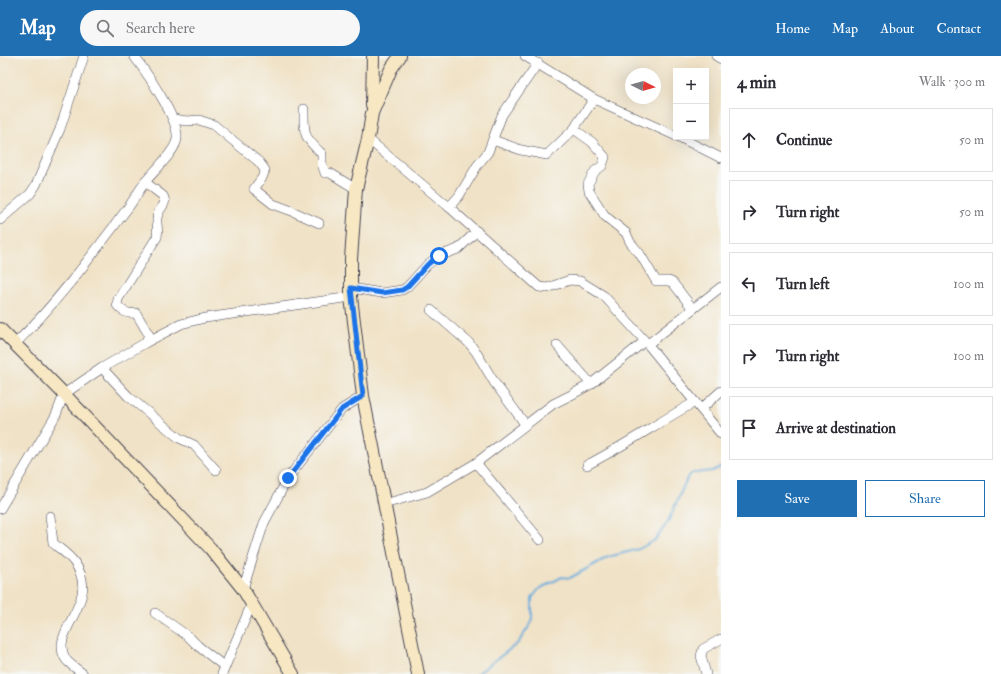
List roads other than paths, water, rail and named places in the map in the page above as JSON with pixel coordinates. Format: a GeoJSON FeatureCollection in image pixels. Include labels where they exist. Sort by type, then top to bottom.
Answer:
{"type":"FeatureCollection","features":[{"type":"Feature","properties":{"kind":"main road"},"geometry":{"type":"LineString","coordinates":[[373,56],[372,113],[368,139],[356,189],[351,259],[351,292],[363,396],[418,674]]}},
{"type":"Feature","properties":{"kind":"main road"},"geometry":{"type":"LineString","coordinates":[[372,113],[391,69],[400,56]]}},
{"type":"Feature","properties":{"kind":"main road"},"geometry":{"type":"LineString","coordinates":[[0,329],[64,394],[210,548],[243,589],[293,674]]}},
{"type":"Feature","properties":{"kind":"street"},"geometry":{"type":"LineString","coordinates":[[0,220],[26,198],[36,184],[60,129],[84,56]]}},
{"type":"Feature","properties":{"kind":"street"},"geometry":{"type":"LineString","coordinates":[[15,344],[30,329],[96,249],[145,182],[174,148],[178,140],[178,134],[173,119],[134,56]]}},
{"type":"Feature","properties":{"kind":"street"},"geometry":{"type":"LineString","coordinates":[[525,56],[594,99],[673,134]]}},
{"type":"Feature","properties":{"kind":"street"},"geometry":{"type":"LineString","coordinates":[[716,56],[721,59]]}},
{"type":"Feature","properties":{"kind":"street"},"geometry":{"type":"LineString","coordinates":[[449,207],[459,196],[477,166],[488,152],[502,115],[538,63]]}},
{"type":"Feature","properties":{"kind":"street"},"geometry":{"type":"LineString","coordinates":[[493,140],[522,150],[547,155],[575,128],[594,99]]}},
{"type":"Feature","properties":{"kind":"street"},"geometry":{"type":"LineString","coordinates":[[304,109],[304,132],[310,143],[322,154],[322,164],[325,173],[330,173],[356,189]]}},
{"type":"Feature","properties":{"kind":"street"},"geometry":{"type":"LineString","coordinates":[[173,119],[187,121],[200,120],[214,125],[259,162],[264,170],[262,178],[254,188],[273,204],[292,210],[318,223]]}},
{"type":"Feature","properties":{"kind":"street"},"geometry":{"type":"LineString","coordinates":[[575,128],[592,142],[605,158],[602,166],[595,172],[588,184],[591,195],[605,216],[624,230],[630,242],[640,254],[656,281],[669,281],[673,283],[693,309]]}},
{"type":"Feature","properties":{"kind":"street"},"geometry":{"type":"LineString","coordinates":[[368,139],[449,207],[539,287],[547,288],[570,280],[580,281],[604,296],[646,342],[721,434]]}},
{"type":"Feature","properties":{"kind":"street"},"geometry":{"type":"LineString","coordinates":[[685,140],[721,158]]}},
{"type":"Feature","properties":{"kind":"street"},"geometry":{"type":"LineString","coordinates":[[145,182],[165,199],[156,220],[159,229],[157,237],[118,299],[117,304],[128,314],[136,313],[149,334],[145,343]]}},
{"type":"Feature","properties":{"kind":"street"},"geometry":{"type":"LineString","coordinates":[[0,509],[56,415],[64,394],[102,368],[145,343],[181,324],[205,318],[351,292],[382,293],[402,290],[407,287],[428,264],[439,256],[458,248],[477,232]]}},
{"type":"Feature","properties":{"kind":"street"},"geometry":{"type":"LineString","coordinates":[[384,504],[427,492],[476,463],[525,424],[553,404],[591,384],[721,287]]}},
{"type":"Feature","properties":{"kind":"street"},"geometry":{"type":"LineString","coordinates":[[431,310],[469,343],[494,382],[525,424]]}},
{"type":"Feature","properties":{"kind":"street"},"geometry":{"type":"LineString","coordinates":[[557,345],[591,384]]}},
{"type":"Feature","properties":{"kind":"street"},"geometry":{"type":"LineString","coordinates":[[102,368],[133,400],[179,438],[194,445],[216,470]]}},
{"type":"Feature","properties":{"kind":"street"},"geometry":{"type":"LineString","coordinates":[[587,465],[607,455],[667,418],[698,405],[721,391]]}},
{"type":"Feature","properties":{"kind":"street"},"geometry":{"type":"LineString","coordinates":[[243,589],[264,523],[288,478],[342,409],[363,396]]}},
{"type":"Feature","properties":{"kind":"street"},"geometry":{"type":"LineString","coordinates":[[476,463],[540,540]]}},
{"type":"Feature","properties":{"kind":"street"},"geometry":{"type":"LineString","coordinates":[[50,516],[53,543],[74,562],[81,575],[83,591],[81,601],[62,640],[62,650],[65,659],[83,674]]}},
{"type":"Feature","properties":{"kind":"street"},"geometry":{"type":"LineString","coordinates":[[155,613],[189,637],[224,671],[252,603]]}},
{"type":"Feature","properties":{"kind":"street"},"geometry":{"type":"LineString","coordinates":[[706,674],[701,656],[702,649],[721,639]]}},
{"type":"Feature","properties":{"kind":"waterway"},"geometry":{"type":"LineString","coordinates":[[477,674],[518,643],[532,622],[532,598],[539,589],[562,577],[570,578],[608,557],[639,549],[655,540],[668,522],[688,476],[693,473],[712,471],[721,467]]}}]}
